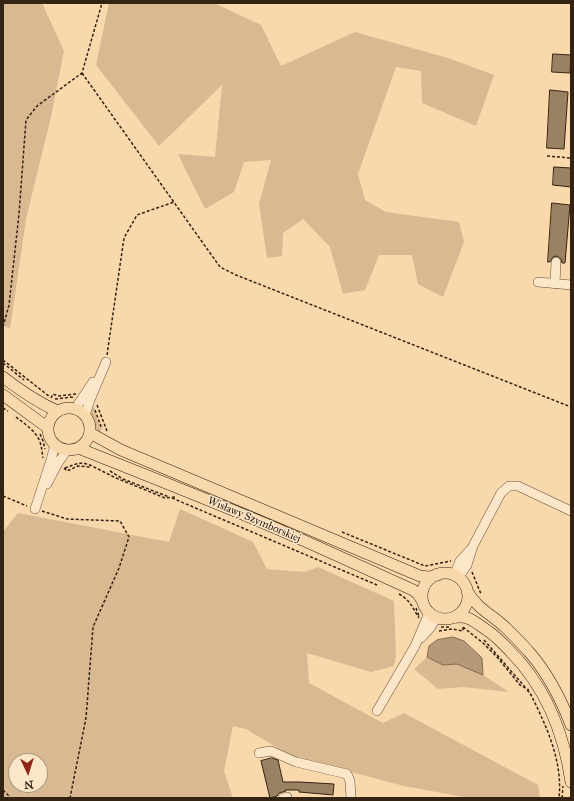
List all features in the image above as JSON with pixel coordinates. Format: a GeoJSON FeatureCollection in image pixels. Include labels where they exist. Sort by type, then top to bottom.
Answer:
{"type":"FeatureCollection","features":[{"type":"Feature","properties":{"kind":"main road"},"geometry":{"type":"LineString","coordinates":[[3,377],[47,407],[58,411]]}},
{"type":"Feature","properties":{"kind":"main road"},"geometry":{"type":"LineString","coordinates":[[3,395],[44,431],[48,434],[55,445],[60,448],[72,449],[86,442],[90,433],[90,427],[89,421],[85,415],[80,411],[69,408],[58,411],[52,416],[44,431]]}},
{"type":"Feature","properties":{"kind":"main road","name":"Wisławy Szymborskiej"},"geometry":{"type":"LineString","coordinates":[[90,433],[120,450],[420,576],[438,575]]}},
{"type":"Feature","properties":{"kind":"main road","name":"Wisławy Szymborskiej"},"geometry":{"type":"LineString","coordinates":[[72,449],[127,467],[267,525],[351,562],[413,590],[418,594],[419,603]]}},
{"type":"Feature","properties":{"kind":"main road"},"geometry":{"type":"LineString","coordinates":[[567,781],[568,764],[562,740],[553,716],[539,687],[519,660],[496,637],[469,618],[427,618],[424,606],[419,603],[425,586],[431,579],[438,575],[449,574],[463,582],[472,600],[506,628],[530,653],[549,679],[565,709],[571,725]]}},
{"type":"Feature","properties":{"kind":"main road"},"geometry":{"type":"LineString","coordinates":[[452,618],[460,614],[465,607],[468,600],[467,591]]}},
{"type":"Feature","properties":{"kind":"street"},"geometry":{"type":"LineString","coordinates":[[555,284],[556,262]]}},
{"type":"Feature","properties":{"kind":"street"},"geometry":{"type":"LineString","coordinates":[[538,282],[571,285]]}},
{"type":"Feature","properties":{"kind":"street"},"geometry":{"type":"LineString","coordinates":[[75,409],[106,362]]}},
{"type":"Feature","properties":{"kind":"street"},"geometry":{"type":"LineString","coordinates":[[85,415],[106,362]]}},
{"type":"Feature","properties":{"kind":"street"},"geometry":{"type":"LineString","coordinates":[[35,509],[55,445]]}},
{"type":"Feature","properties":{"kind":"street"},"geometry":{"type":"LineString","coordinates":[[35,509],[58,463],[72,449]]}},
{"type":"Feature","properties":{"kind":"street"},"geometry":{"type":"LineString","coordinates":[[456,577],[467,565],[473,546],[501,493],[509,486],[518,486],[571,511]]}},
{"type":"Feature","properties":{"kind":"street"},"geometry":{"type":"LineString","coordinates":[[377,712],[415,646],[427,618]]}},
{"type":"Feature","properties":{"kind":"street"},"geometry":{"type":"LineString","coordinates":[[258,753],[271,751],[296,762],[347,774],[350,781],[351,798]]}},
{"type":"Feature","properties":{"kind":"street"},"geometry":{"type":"LineString","coordinates":[[283,798],[287,798]]}},
{"type":"Feature","properties":{"kind":"path"},"geometry":{"type":"LineString","coordinates":[[3,327],[9,305],[18,222],[26,120],[37,106],[82,73],[102,3]]}},
{"type":"Feature","properties":{"kind":"path"},"geometry":{"type":"LineString","coordinates":[[82,73],[220,267],[236,275],[571,407]]}},
{"type":"Feature","properties":{"kind":"path"},"geometry":{"type":"LineString","coordinates":[[547,156],[571,158]]}},
{"type":"Feature","properties":{"kind":"path"},"geometry":{"type":"LineString","coordinates":[[106,362],[124,238],[137,215],[174,202]]}},
{"type":"Feature","properties":{"kind":"path"},"geometry":{"type":"LineString","coordinates":[[3,360],[51,399]]}},
{"type":"Feature","properties":{"kind":"path"},"geometry":{"type":"LineString","coordinates":[[3,363],[28,384]]}},
{"type":"Feature","properties":{"kind":"path"},"geometry":{"type":"LineString","coordinates":[[51,399],[53,394],[58,396],[80,394]]}},
{"type":"Feature","properties":{"kind":"path"},"geometry":{"type":"LineString","coordinates":[[44,396],[51,399],[78,396]]}},
{"type":"Feature","properties":{"kind":"path"},"geometry":{"type":"LineString","coordinates":[[94,402],[97,404],[102,420],[109,434]]}},
{"type":"Feature","properties":{"kind":"path"},"geometry":{"type":"LineString","coordinates":[[95,407],[98,421],[103,431]]}},
{"type":"Feature","properties":{"kind":"path"},"geometry":{"type":"LineString","coordinates":[[3,408],[8,411]]}},
{"type":"Feature","properties":{"kind":"path"},"geometry":{"type":"LineString","coordinates":[[13,414],[36,434],[42,448],[42,458]]}},
{"type":"Feature","properties":{"kind":"path"},"geometry":{"type":"LineString","coordinates":[[44,431],[46,453]]}},
{"type":"Feature","properties":{"kind":"path"},"geometry":{"type":"LineString","coordinates":[[97,464],[90,465],[89,467],[78,466],[67,471],[65,468],[83,463],[90,465],[116,478],[165,498],[179,497]]}},
{"type":"Feature","properties":{"kind":"path"},"geometry":{"type":"LineString","coordinates":[[110,471],[123,479],[379,585]]}},
{"type":"Feature","properties":{"kind":"path"},"geometry":{"type":"LineString","coordinates":[[3,496],[35,509],[67,519],[120,521],[129,537],[119,568],[93,627],[86,718],[70,798]]}},
{"type":"Feature","properties":{"kind":"path"},"geometry":{"type":"LineString","coordinates":[[340,532],[425,566],[451,561]]}},
{"type":"Feature","properties":{"kind":"path"},"geometry":{"type":"LineString","coordinates":[[369,578],[382,584]]}},
{"type":"Feature","properties":{"kind":"path"},"geometry":{"type":"LineString","coordinates":[[395,590],[402,593]]}},
{"type":"Feature","properties":{"kind":"path"},"geometry":{"type":"LineString","coordinates":[[399,594],[406,598],[427,618]]}},
{"type":"Feature","properties":{"kind":"path"},"geometry":{"type":"LineString","coordinates":[[419,603],[427,618]]}},
{"type":"Feature","properties":{"kind":"path"},"geometry":{"type":"LineString","coordinates":[[463,627],[469,627]]}},
{"type":"Feature","properties":{"kind":"path"},"geometry":{"type":"LineString","coordinates":[[435,631],[452,629],[463,631],[463,627]]}},
{"type":"Feature","properties":{"kind":"path"},"geometry":{"type":"LineString","coordinates":[[463,627],[497,658],[520,685],[533,693],[536,699]]}},
{"type":"Feature","properties":{"kind":"path"},"geometry":{"type":"LineString","coordinates":[[484,640],[530,693],[543,720],[552,744],[558,767],[560,789],[559,798]]}},
{"type":"Feature","properties":{"kind":"path"},"geometry":{"type":"LineString","coordinates":[[562,798],[563,787],[567,781]]}},
{"type":"Feature","properties":{"kind":"path"},"geometry":{"type":"LineString","coordinates":[[3,790],[11,798]]}},
{"type":"Feature","properties":{"kind":"shaded area"},"geometry":{"type":"Polygon","coordinates":[[[3,3],[42,3],[64,51],[51,117],[26,219],[10,329],[3,325],[3,3]]]}},
{"type":"Feature","properties":{"kind":"shaded area"},"geometry":{"type":"Polygon","coordinates":[[[109,3],[214,3],[261,25],[281,66],[355,32],[448,58],[494,75],[476,126],[422,103],[421,71],[396,67],[358,174],[365,200],[386,212],[459,222],[464,242],[443,297],[418,284],[412,255],[379,255],[365,290],[343,294],[330,247],[303,219],[283,233],[282,256],[267,258],[259,204],[271,160],[244,162],[234,192],[205,209],[178,154],[215,157],[222,85],[159,146],[96,65],[109,3]]]}},
{"type":"Feature","properties":{"kind":"shaded area"},"geometry":{"type":"Polygon","coordinates":[[[92,406],[94,407],[101,429],[100,434],[92,421],[92,406]]]}},
{"type":"Feature","properties":{"kind":"shaded area"},"geometry":{"type":"Polygon","coordinates":[[[180,509],[253,542],[267,569],[305,572],[318,567],[394,601],[396,656],[394,666],[371,672],[307,653],[309,683],[383,723],[404,713],[538,785],[540,798],[469,798],[404,786],[291,756],[246,729],[233,726],[224,771],[233,798],[3,798],[3,532],[18,513],[169,542],[180,509]]]}},
{"type":"Feature","properties":{"kind":"shaded area"},"geometry":{"type":"Polygon","coordinates":[[[453,637],[464,641],[482,658],[483,675],[457,664],[443,665],[427,657],[429,646],[437,640],[453,637]]]}},
{"type":"Feature","properties":{"kind":"shaded area"},"geometry":{"type":"Polygon","coordinates":[[[427,657],[443,665],[457,663],[483,675],[509,692],[463,687],[438,689],[414,669],[427,657]]]}},
{"type":"Feature","properties":{"kind":"building"},"geometry":{"type":"Polygon","coordinates":[[[553,54],[571,55],[570,73],[552,72],[553,54]]]}},
{"type":"Feature","properties":{"kind":"building"},"geometry":{"type":"Polygon","coordinates":[[[550,90],[568,92],[564,149],[547,148],[550,90]]]}},
{"type":"Feature","properties":{"kind":"building"},"geometry":{"type":"Polygon","coordinates":[[[554,167],[571,168],[571,187],[553,185],[554,167]]]}},
{"type":"Feature","properties":{"kind":"building"},"geometry":{"type":"Polygon","coordinates":[[[552,203],[570,205],[565,263],[562,263],[561,259],[557,256],[553,257],[550,262],[548,262],[552,203]]]}},
{"type":"Feature","properties":{"kind":"building"},"geometry":{"type":"Polygon","coordinates":[[[272,758],[278,760],[283,782],[334,784],[333,795],[299,792],[299,790],[285,790],[286,791],[279,793],[277,796],[270,798],[261,761],[272,758]]]}}]}
